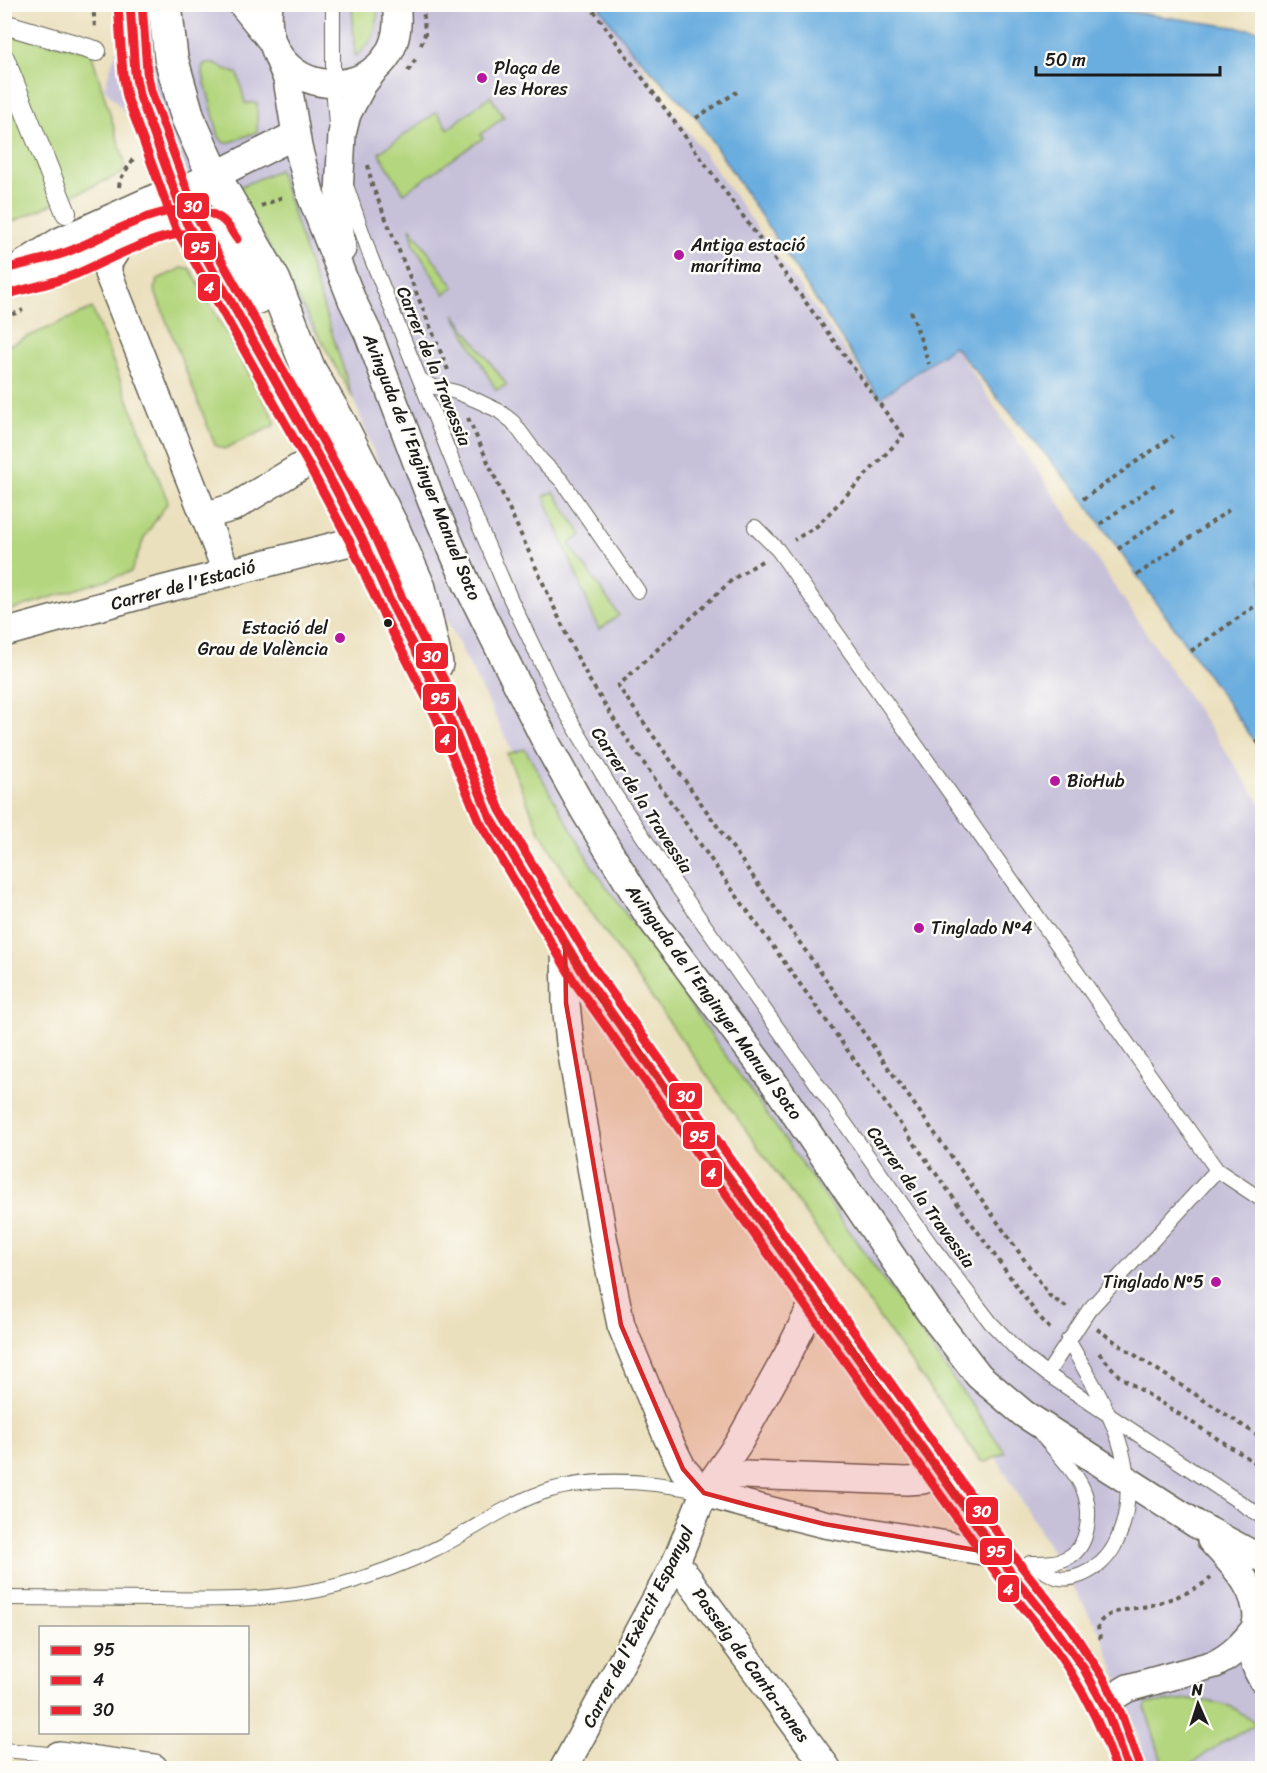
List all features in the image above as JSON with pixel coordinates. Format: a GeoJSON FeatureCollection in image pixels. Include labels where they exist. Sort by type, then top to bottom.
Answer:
{"type":"FeatureCollection","features":[{"type":"Feature","properties":{"kind":"main road"},"geometry":{"type":"LineString","coordinates":[[130,4],[135,73],[140,94],[181,207],[362,539],[390,601],[447,712],[489,815],[585,976],[1012,1574],[1062,1637],[1103,1703],[1128,1768]]}},
{"type":"Feature","properties":{"kind":"main road"},"geometry":{"type":"LineString","coordinates":[[165,4],[171,58],[185,108],[214,176],[274,281],[309,370]]}},
{"type":"Feature","properties":{"kind":"main road"},"geometry":{"type":"LineString","coordinates":[[4,281],[71,263],[139,232],[156,227],[181,207]]}},
{"type":"Feature","properties":{"kind":"main road"},"geometry":{"type":"LineString","coordinates":[[4,281],[61,244],[181,207]]}},
{"type":"Feature","properties":{"kind":"main road"},"geometry":{"type":"LineString","coordinates":[[181,207],[201,223],[213,228],[219,235],[254,291],[309,370],[341,426],[392,527],[419,588],[447,712]]}},
{"type":"Feature","properties":{"kind":"street"},"geometry":{"type":"LineString","coordinates":[[242,4],[291,70],[310,81],[333,85],[355,81],[375,70],[387,56],[396,38],[398,19],[396,4]]}},
{"type":"Feature","properties":{"kind":"street"},"geometry":{"type":"LineString","coordinates":[[269,5],[267,22],[273,45]]}},
{"type":"Feature","properties":{"kind":"street"},"geometry":{"type":"LineString","coordinates":[[4,24],[96,51]]}},
{"type":"Feature","properties":{"kind":"street","name":"Avinguda de l'Enginyer Manuel Soto"},"geometry":{"type":"LineString","coordinates":[[273,45],[287,79],[295,135],[311,196],[352,300],[368,333],[431,500],[467,584],[547,744],[585,812],[648,915],[772,1080],[929,1311],[979,1376],[1024,1414],[1196,1524],[1263,1558]]}},
{"type":"Feature","properties":{"kind":"street"},"geometry":{"type":"LineString","coordinates":[[4,57],[66,213]]}},
{"type":"Feature","properties":{"kind":"street","name":"Avinguda de l'Enginyer Manuel Soto"},"geometry":{"type":"LineString","coordinates":[[352,300],[342,251],[338,214],[342,134],[347,114],[363,84],[375,70]]}},
{"type":"Feature","properties":{"kind":"street"},"geometry":{"type":"LineString","coordinates":[[181,207],[214,176],[295,135]]}},
{"type":"Feature","properties":{"kind":"street"},"geometry":{"type":"LineString","coordinates":[[123,240],[108,263],[108,273],[227,573]]}},
{"type":"Feature","properties":{"kind":"street"},"geometry":{"type":"LineString","coordinates":[[204,516],[234,507],[318,456]]}},
{"type":"Feature","properties":{"kind":"street","name":"Carrer de l'Estació"},"geometry":{"type":"LineString","coordinates":[[4,633],[362,539]]}},
{"type":"Feature","properties":{"kind":"street"},"geometry":{"type":"LineString","coordinates":[[565,942],[566,1003],[570,1043],[603,1237],[621,1325],[668,1439],[683,1469],[711,1483],[824,1524],[999,1554]]}},
{"type":"Feature","properties":{"kind":"street","name":"Carrer de l'Exèrcit Espanyol"},"geometry":{"type":"LineString","coordinates":[[564,1768],[676,1562],[711,1483],[738,1444],[816,1298]]}},
{"type":"Feature","properties":{"kind":"street"},"geometry":{"type":"LineString","coordinates":[[711,1483],[907,1482],[922,1480],[940,1472]]}},
{"type":"Feature","properties":{"kind":"street","name":"Avinguda de l'Enginyer Manuel Soto"},"geometry":{"type":"LineString","coordinates":[[1196,1524],[1230,1561],[1247,1583],[1254,1598],[1258,1620],[1253,1635],[1252,1649],[1257,1671],[1263,1679]]}},
{"type":"Feature","properties":{"kind":"street","name":"Passeig de Canta-ranes"},"geometry":{"type":"LineString","coordinates":[[676,1562],[827,1768]]}},
{"type":"Feature","properties":{"kind":"street"},"geometry":{"type":"LineString","coordinates":[[1103,1703],[1128,1688],[1215,1664],[1229,1657],[1241,1647],[1258,1620]]}},
{"type":"Feature","properties":{"kind":"street"},"geometry":{"type":"LineString","coordinates":[[59,1755],[154,1768]]}},
{"type":"Feature","properties":{"kind":"lane","name":"Carrer de la Travessia"},"geometry":{"type":"LineString","coordinates":[[333,4],[333,85],[339,167],[370,255],[466,495],[511,600],[561,704],[613,792],[669,875],[931,1245],[991,1323],[1023,1356],[1047,1374],[1263,1517]]}},
{"type":"Feature","properties":{"kind":"lane"},"geometry":{"type":"LineString","coordinates":[[421,380],[430,386],[456,392],[499,411],[513,422],[541,460],[562,481],[638,591]]}},
{"type":"Feature","properties":{"kind":"lane"},"geometry":{"type":"LineString","coordinates":[[755,527],[778,550],[1217,1170],[1263,1200]]}},
{"type":"Feature","properties":{"kind":"lane"},"geometry":{"type":"LineString","coordinates":[[1047,1374],[1068,1340],[1095,1304],[1217,1170]]}},
{"type":"Feature","properties":{"kind":"lane"},"geometry":{"type":"LineString","coordinates":[[999,1554],[1030,1563],[1058,1578],[1065,1578],[1085,1574],[1110,1554],[1119,1540],[1127,1510],[1127,1479],[1122,1448],[1110,1416],[1068,1340]]}},
{"type":"Feature","properties":{"kind":"lane"},"geometry":{"type":"LineString","coordinates":[[1024,1414],[1077,1478],[1085,1494],[1088,1513],[1085,1534],[1078,1550],[1060,1561],[1030,1563]]}},
{"type":"Feature","properties":{"kind":"lane"},"geometry":{"type":"LineString","coordinates":[[4,1598],[224,1600],[286,1596],[338,1585],[384,1570],[434,1550],[533,1496],[567,1486],[599,1482],[640,1482],[667,1485],[711,1483]]}},
{"type":"Feature","properties":{"kind":"lane"},"geometry":{"type":"LineString","coordinates":[[4,1750],[59,1755]]}},
{"type":"Feature","properties":{"kind":"path"},"geometry":{"type":"LineString","coordinates":[[588,4],[903,436],[817,526],[733,579],[618,686],[1050,1296],[1121,1347],[1263,1438]]}},
{"type":"Feature","properties":{"kind":"path"},"geometry":{"type":"LineString","coordinates":[[696,118],[737,92]]}},
{"type":"Feature","properties":{"kind":"path"},"geometry":{"type":"LineString","coordinates":[[372,185],[456,392],[573,649],[618,726],[1048,1329],[1099,1353],[1119,1376],[1263,1467]]}},
{"type":"Feature","properties":{"kind":"path"},"geometry":{"type":"LineString","coordinates":[[911,311],[929,363]]}},
{"type":"Feature","properties":{"kind":"path"},"geometry":{"type":"LineString","coordinates":[[1083,500],[1173,435]]}},
{"type":"Feature","properties":{"kind":"path"},"geometry":{"type":"LineString","coordinates":[[1100,524],[1157,483]]}},
{"type":"Feature","properties":{"kind":"path"},"geometry":{"type":"LineString","coordinates":[[1118,549],[1174,510]]}},
{"type":"Feature","properties":{"kind":"path"},"geometry":{"type":"LineString","coordinates":[[1137,575],[1229,510]]}},
{"type":"Feature","properties":{"kind":"path"},"geometry":{"type":"LineString","coordinates":[[1191,651],[1263,601]]}},
{"type":"Feature","properties":{"kind":"path"},"geometry":{"type":"LineString","coordinates":[[1256,743],[1263,739]]}},
{"type":"Feature","properties":{"kind":"path"},"geometry":{"type":"LineString","coordinates":[[1105,1645],[1098,1630],[1099,1624],[1110,1614],[1189,1592],[1212,1577]]}},
{"type":"Feature","properties":{"kind":"highlighted area"},"geometry":{"type":"Polygon","coordinates":[[[565,942],[585,976],[999,1554],[824,1524],[748,1505],[704,1493],[683,1469],[621,1325],[566,1003],[565,942]]]}},
{"type":"Feature","properties":{"kind":"shaded area"},"geometry":{"type":"Polygon","coordinates":[[[131,5],[604,5],[600,8],[879,398],[954,346],[1262,806],[1262,1768],[1145,1768],[1138,1734],[1101,1634],[990,1447],[549,825],[405,536],[340,362],[104,88],[131,5]]]}},
{"type":"Feature","properties":{"kind":"green space"},"geometry":{"type":"Polygon","coordinates":[[[352,5],[376,5],[377,12],[376,27],[371,40],[355,56],[352,5]]]}},
{"type":"Feature","properties":{"kind":"green space"},"geometry":{"type":"Polygon","coordinates":[[[5,34],[91,52],[125,163],[123,173],[5,225],[5,34]]]}},
{"type":"Feature","properties":{"kind":"green space"},"geometry":{"type":"Polygon","coordinates":[[[207,63],[238,74],[245,103],[257,103],[257,132],[228,143],[224,143],[219,137],[202,70],[203,65],[207,63]]]}},
{"type":"Feature","properties":{"kind":"green space"},"geometry":{"type":"Polygon","coordinates":[[[490,96],[504,117],[480,135],[483,138],[404,193],[379,153],[437,112],[448,129],[490,96]]]}},
{"type":"Feature","properties":{"kind":"green space"},"geometry":{"type":"Polygon","coordinates":[[[279,170],[350,389],[353,398],[237,188],[279,170]]]}},
{"type":"Feature","properties":{"kind":"green space"},"geometry":{"type":"Polygon","coordinates":[[[410,227],[454,287],[444,294],[414,245],[410,227]]]}},
{"type":"Feature","properties":{"kind":"green space"},"geometry":{"type":"Polygon","coordinates":[[[182,268],[189,268],[192,272],[275,421],[271,427],[224,449],[215,445],[154,289],[158,279],[182,268]]]}},
{"type":"Feature","properties":{"kind":"green space"},"geometry":{"type":"Polygon","coordinates":[[[92,308],[168,502],[145,536],[131,572],[5,612],[5,347],[92,308]]]}},
{"type":"Feature","properties":{"kind":"green space"},"geometry":{"type":"Polygon","coordinates":[[[454,314],[507,385],[496,390],[454,314]]]}},
{"type":"Feature","properties":{"kind":"green space"},"geometry":{"type":"Polygon","coordinates":[[[554,492],[582,535],[569,544],[619,615],[599,630],[544,496],[554,492]]]}},
{"type":"Feature","properties":{"kind":"green space"},"geometry":{"type":"Polygon","coordinates":[[[525,749],[592,866],[1005,1452],[987,1462],[981,1461],[576,891],[540,832],[507,754],[525,749]]]}},
{"type":"Feature","properties":{"kind":"green space"},"geometry":{"type":"Polygon","coordinates":[[[1190,1699],[1232,1707],[1257,1724],[1224,1741],[1186,1768],[1164,1768],[1145,1707],[1147,1703],[1190,1699]]]}},
{"type":"Feature","properties":{"kind":"water"},"geometry":{"type":"Polygon","coordinates":[[[1077,4],[1262,31],[1262,752],[1083,499],[954,346],[880,398],[697,118],[631,50],[600,8],[604,5],[1077,4]]]}},
{"type":"Feature","properties":{"kind":"transit line","name":"95"},"geometry":{"type":"LineString","coordinates":[[130,4],[135,73],[139,94],[186,222],[318,456],[362,539],[390,601],[447,712],[489,815],[585,976],[1012,1574],[1084,1669],[1107,1711],[1128,1768]]}},
{"type":"Feature","properties":{"kind":"transit line","name":"30"},"geometry":{"type":"LineString","coordinates":[[142,4],[147,71],[151,91],[197,217],[373,533],[401,596],[458,707],[500,810],[595,969],[1022,1567],[1071,1629],[1104,1679],[1121,1714],[1139,1764]]}},
{"type":"Feature","properties":{"kind":"transit line","name":"4"},"geometry":{"type":"LineString","coordinates":[[118,5],[127,97],[175,227],[351,544],[379,606],[436,717],[479,821],[575,983],[1002,1581],[1054,1647],[1082,1691],[1106,1740],[1116,1768]]}},
{"type":"Feature","properties":{"kind":"transit line","name":"30"},"geometry":{"type":"LineString","coordinates":[[4,269],[67,252],[142,219],[183,210],[202,211],[220,218],[228,225],[237,239]]}},
{"type":"Feature","properties":{"kind":"transit line","name":"4"},"geometry":{"type":"LineString","coordinates":[[7,294],[66,278],[140,245],[177,234],[193,234],[206,238],[217,253]]}},
{"type":"Feature","properties":{"kind":"place","name":"Plaça de les Hores"},"geometry":{"type":"Point","coordinates":[482,78]}},
{"type":"Feature","properties":{"kind":"place","name":"Antiga estació marítima"},"geometry":{"type":"Point","coordinates":[679,255]}},
{"type":"Feature","properties":{"kind":"place","name":"Estació del Grau de València"},"geometry":{"type":"Point","coordinates":[340,638]}},
{"type":"Feature","properties":{"kind":"place","name":"BioHub"},"geometry":{"type":"Point","coordinates":[1055,781]}},
{"type":"Feature","properties":{"kind":"place","name":"Tinglado Nº4"},"geometry":{"type":"Point","coordinates":[919,928]}},
{"type":"Feature","properties":{"kind":"place","name":"Tinglado Nº5"},"geometry":{"type":"Point","coordinates":[1216,1282]}}]}
